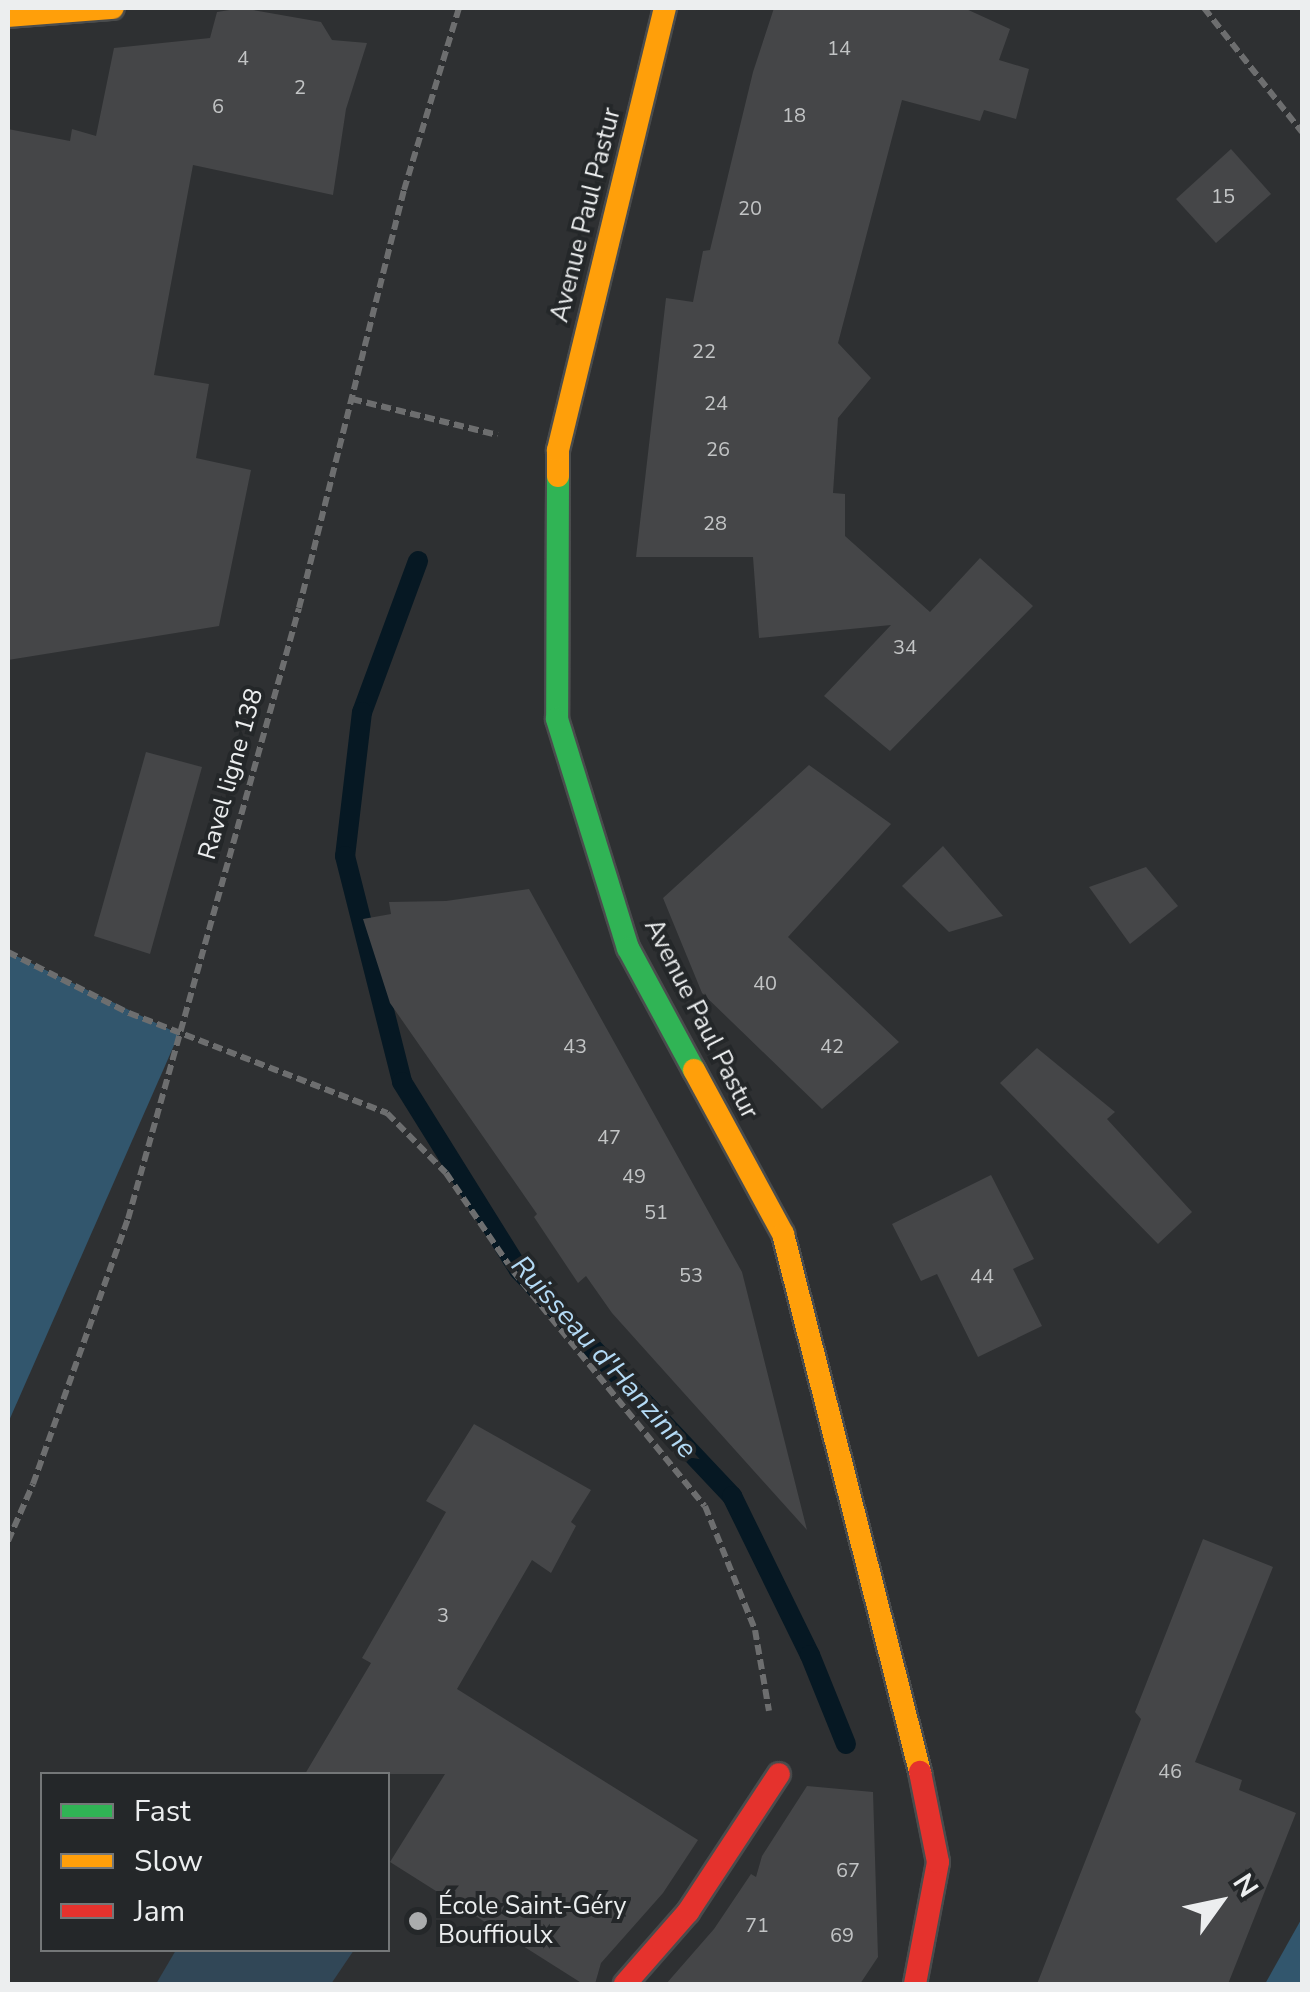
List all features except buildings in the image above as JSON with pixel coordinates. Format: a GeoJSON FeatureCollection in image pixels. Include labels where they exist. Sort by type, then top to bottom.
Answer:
{"type":"FeatureCollection","features":[{"type":"Feature","properties":{"kind":"main road"},"geometry":{"type":"LineString","coordinates":[[8,16],[80,14],[113,8]]}},
{"type":"Feature","properties":{"kind":"main road","name":"Avenue Paul Pastur"},"geometry":{"type":"LineString","coordinates":[[665,8],[558,450],[557,719],[628,948],[782,1234],[922,1782],[938,1862],[915,1984]]}},
{"type":"Feature","properties":{"kind":"main road"},"geometry":{"type":"LineString","coordinates":[[625,1984],[688,1912],[779,1774]]}},
{"type":"Feature","properties":{"kind":"path","name":"Ravel ligne 138"},"geometry":{"type":"LineString","coordinates":[[8,1541],[33,1484],[128,1219],[299,608],[404,190],[459,8]]}},
{"type":"Feature","properties":{"kind":"path"},"geometry":{"type":"LineString","coordinates":[[1204,8],[1302,132]]}},
{"type":"Feature","properties":{"kind":"path"},"geometry":{"type":"LineString","coordinates":[[352,399],[558,450]]}},
{"type":"Feature","properties":{"kind":"path"},"geometry":{"type":"LineString","coordinates":[[8,952],[179,1034],[387,1113],[446,1173],[513,1272],[705,1506],[756,1630],[779,1774]]}},
{"type":"Feature","properties":{"kind":"shaded area"},"geometry":{"type":"Polygon","coordinates":[[[8,952],[179,1034],[8,1423],[8,952]]]}},
{"type":"Feature","properties":{"kind":"shaded area"},"geometry":{"type":"Polygon","coordinates":[[[1302,1918],[1302,1984],[1265,1984],[1302,1918]]]}},
{"type":"Feature","properties":{"kind":"shaded area"},"geometry":{"type":"Polygon","coordinates":[[[175,1952],[353,1952],[331,1984],[156,1984],[175,1952]]]}},
{"type":"Feature","properties":{"kind":"waterway","name":"Ruisseau d'Hanzinne"},"geometry":{"type":"LineString","coordinates":[[418,561],[362,712],[345,856],[402,1082],[519,1270],[732,1496],[810,1655],[846,1744]]}},
{"type":"Feature","properties":{"kind":"traffic: fast"},"geometry":{"type":"LineString","coordinates":[[558,476],[557,719],[628,948],[694,1070]]}},
{"type":"Feature","properties":{"kind":"traffic: slow"},"geometry":{"type":"LineString","coordinates":[[8,16],[113,8]]}},
{"type":"Feature","properties":{"kind":"traffic: slow"},"geometry":{"type":"LineString","coordinates":[[558,476],[558,450],[665,8]]}},
{"type":"Feature","properties":{"kind":"traffic: slow"},"geometry":{"type":"LineString","coordinates":[[694,1070],[783,1234],[920,1772]]}},
{"type":"Feature","properties":{"kind":"traffic: jam"},"geometry":{"type":"LineString","coordinates":[[915,1984],[938,1862],[920,1772]]}},
{"type":"Feature","properties":{"kind":"traffic: jam"},"geometry":{"type":"LineString","coordinates":[[625,1984],[688,1912],[779,1774]]}},
{"type":"Feature","properties":{"kind":"place","name":"École Saint-Géry Bouffioulx"},"geometry":{"type":"Point","coordinates":[418,1921]}}]}
